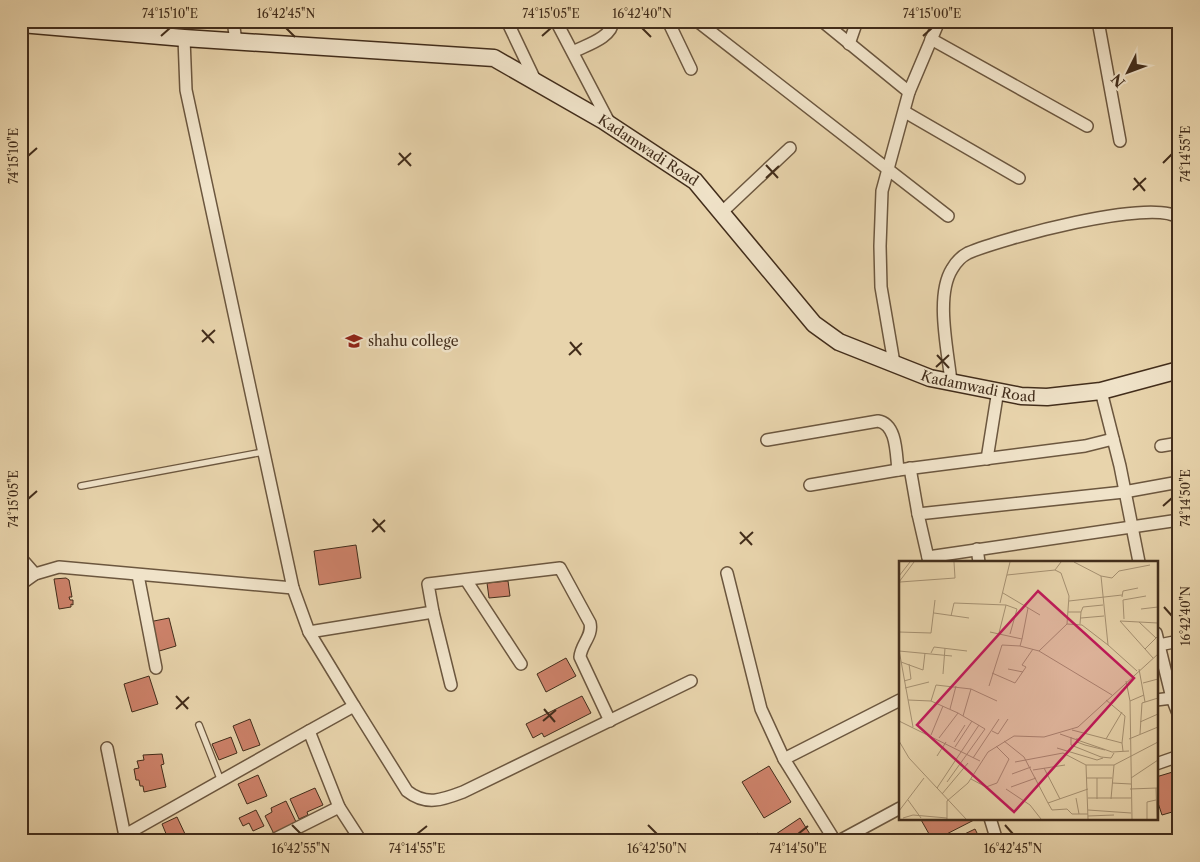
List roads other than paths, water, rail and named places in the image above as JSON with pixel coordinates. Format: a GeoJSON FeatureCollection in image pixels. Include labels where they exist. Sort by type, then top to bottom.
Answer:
{"type":"FeatureCollection","features":[{"type":"Feature","properties":{"kind":"street"},"geometry":{"type":"LineString","coordinates":[[233,21],[236,41]]}},
{"type":"Feature","properties":{"kind":"street"},"geometry":{"type":"LineString","coordinates":[[508,21],[536,82]]}},
{"type":"Feature","properties":{"kind":"street"},"geometry":{"type":"LineString","coordinates":[[556,21],[611,125]]}},
{"type":"Feature","properties":{"kind":"street"},"geometry":{"type":"LineString","coordinates":[[573,52],[603,37],[610,31],[613,21]]}},
{"type":"Feature","properties":{"kind":"street"},"geometry":{"type":"LineString","coordinates":[[668,21],[691,69]]}},
{"type":"Feature","properties":{"kind":"street"},"geometry":{"type":"LineString","coordinates":[[698,21],[948,216]]}},
{"type":"Feature","properties":{"kind":"street"},"geometry":{"type":"LineString","coordinates":[[822,21],[909,92]]}},
{"type":"Feature","properties":{"kind":"street"},"geometry":{"type":"LineString","coordinates":[[849,44],[857,21]]}},
{"type":"Feature","properties":{"kind":"street"},"geometry":{"type":"LineString","coordinates":[[894,363],[881,287],[882,191],[909,92],[939,21]]}},
{"type":"Feature","properties":{"kind":"street"},"geometry":{"type":"LineString","coordinates":[[1098,21],[1120,141]]}},
{"type":"Feature","properties":{"kind":"street"},"geometry":{"type":"LineString","coordinates":[[21,24],[54,23]]}},
{"type":"Feature","properties":{"kind":"street","name":"Kadamwadi Road"},"geometry":{"type":"LineString","coordinates":[[54,23],[184,38],[494,58],[611,125],[696,182],[814,324],[839,342],[930,378],[1021,396],[1047,397],[1101,391],[1179,370]]}},
{"type":"Feature","properties":{"kind":"street"},"geometry":{"type":"LineString","coordinates":[[184,38],[186,90],[293,588],[310,632],[407,791],[417,798],[429,801],[443,800],[691,681]]}},
{"type":"Feature","properties":{"kind":"street"},"geometry":{"type":"LineString","coordinates":[[931,39],[1088,126]]}},
{"type":"Feature","properties":{"kind":"street"},"geometry":{"type":"LineString","coordinates":[[905,112],[1019,178]]}},
{"type":"Feature","properties":{"kind":"street"},"geometry":{"type":"LineString","coordinates":[[722,213],[790,148]]}},
{"type":"Feature","properties":{"kind":"street"},"geometry":{"type":"LineString","coordinates":[[951,382],[943,303],[950,271],[958,259],[966,254],[1019,236],[1086,221],[1135,212],[1162,212],[1179,218]]}},
{"type":"Feature","properties":{"kind":"street"},"geometry":{"type":"LineString","coordinates":[[987,459],[998,390]]}},
{"type":"Feature","properties":{"kind":"street"},"geometry":{"type":"LineString","coordinates":[[1101,391],[1139,561]]}},
{"type":"Feature","properties":{"kind":"street"},"geometry":{"type":"LineString","coordinates":[[767,440],[878,421],[885,422],[892,433],[904,469],[918,514],[928,559],[976,549],[1179,520]]}},
{"type":"Feature","properties":{"kind":"street"},"geometry":{"type":"LineString","coordinates":[[810,485],[904,469],[1085,446],[1113,439]]}},
{"type":"Feature","properties":{"kind":"street"},"geometry":{"type":"LineString","coordinates":[[1161,446],[1179,443]]}},
{"type":"Feature","properties":{"kind":"street"},"geometry":{"type":"LineString","coordinates":[[918,514],[1124,492],[1179,482]]}},
{"type":"Feature","properties":{"kind":"street"},"geometry":{"type":"LineString","coordinates":[[976,549],[979,561]]}},
{"type":"Feature","properties":{"kind":"street"},"geometry":{"type":"LineString","coordinates":[[21,558],[35,574]]}},
{"type":"Feature","properties":{"kind":"street"},"geometry":{"type":"LineString","coordinates":[[21,584],[35,574],[59,567],[293,588]]}},
{"type":"Feature","properties":{"kind":"street"},"geometry":{"type":"LineString","coordinates":[[451,685],[428,584],[560,568],[590,623],[590,633],[580,651],[580,657],[610,721]]}},
{"type":"Feature","properties":{"kind":"street"},"geometry":{"type":"LineString","coordinates":[[727,573],[761,710],[784,759],[835,841]]}},
{"type":"Feature","properties":{"kind":"street"},"geometry":{"type":"LineString","coordinates":[[138,575],[156,668]]}},
{"type":"Feature","properties":{"kind":"street"},"geometry":{"type":"LineString","coordinates":[[466,580],[521,664]]}},
{"type":"Feature","properties":{"kind":"street"},"geometry":{"type":"LineString","coordinates":[[310,632],[433,612]]}},
{"type":"Feature","properties":{"kind":"street"},"geometry":{"type":"LineString","coordinates":[[1158,641],[1172,698],[1179,716]]}},
{"type":"Feature","properties":{"kind":"street"},"geometry":{"type":"LineString","coordinates":[[1159,645],[1179,641]]}},
{"type":"Feature","properties":{"kind":"street"},"geometry":{"type":"LineString","coordinates":[[1158,700],[1172,698]]}},
{"type":"Feature","properties":{"kind":"street"},"geometry":{"type":"LineString","coordinates":[[784,759],[899,701]]}},
{"type":"Feature","properties":{"kind":"street"},"geometry":{"type":"LineString","coordinates":[[108,748],[126,838],[221,781],[354,706]]}},
{"type":"Feature","properties":{"kind":"street"},"geometry":{"type":"LineString","coordinates":[[308,731],[339,807],[361,841]]}},
{"type":"Feature","properties":{"kind":"street"},"geometry":{"type":"LineString","coordinates":[[1158,763],[1179,756]]}},
{"type":"Feature","properties":{"kind":"street"},"geometry":{"type":"LineString","coordinates":[[271,841],[339,807]]}},
{"type":"Feature","properties":{"kind":"street"},"geometry":{"type":"LineString","coordinates":[[839,841],[899,809]]}},
{"type":"Feature","properties":{"kind":"street"},"geometry":{"type":"LineString","coordinates":[[993,820],[997,841]]}},
{"type":"Feature","properties":{"kind":"lane"},"geometry":{"type":"LineString","coordinates":[[81,486],[263,452]]}},
{"type":"Feature","properties":{"kind":"lane"},"geometry":{"type":"LineString","coordinates":[[199,725],[221,781]]}},
{"type":"Feature","properties":{"kind":"place","name":"shahu college"},"geometry":{"type":"Point","coordinates":[354,341]}}]}
